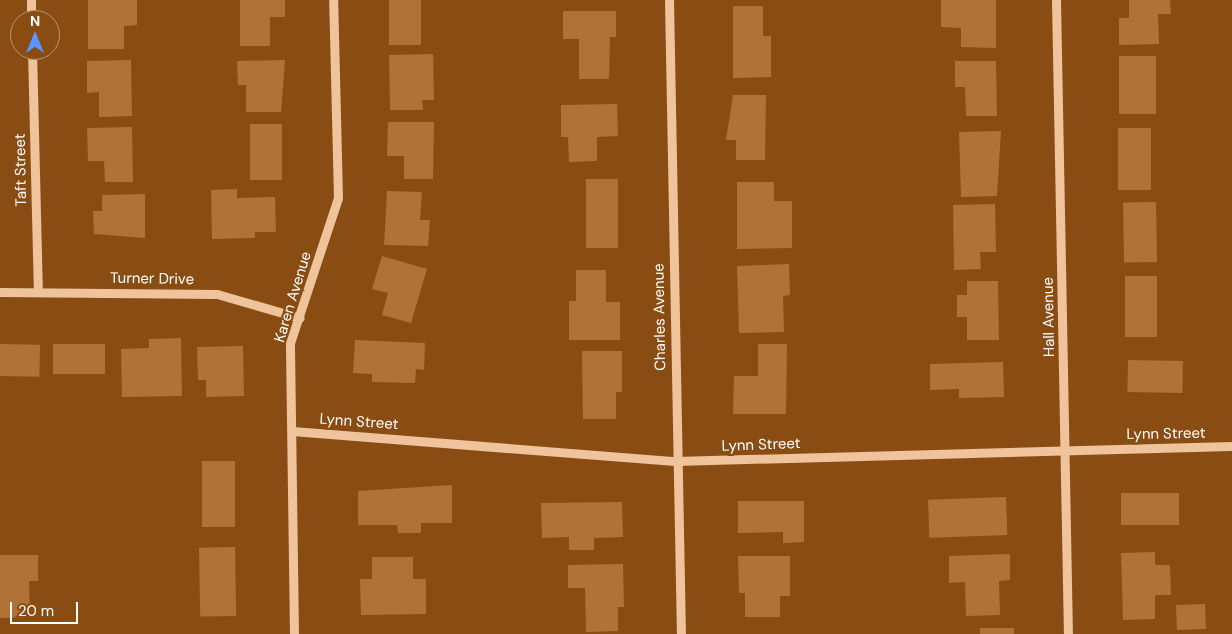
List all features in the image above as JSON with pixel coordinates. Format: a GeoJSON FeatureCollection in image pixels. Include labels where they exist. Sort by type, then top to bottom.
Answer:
{"type":"FeatureCollection","features":[{"type":"Feature","properties":{"kind":"street","name":"Karen Avenue"},"geometry":{"type":"LineString","coordinates":[[294,634],[290,343],[300,318],[338,198],[333,0]]}},
{"type":"Feature","properties":{"kind":"street","name":"Charles Avenue"},"geometry":{"type":"LineString","coordinates":[[669,0],[676,461],[681,634]]}},
{"type":"Feature","properties":{"kind":"street","name":"Hall Avenue"},"geometry":{"type":"LineString","coordinates":[[1056,0],[1068,634]]}},
{"type":"Feature","properties":{"kind":"street","name":"Taft Street"},"geometry":{"type":"LineString","coordinates":[[32,60],[38,290]]}},
{"type":"Feature","properties":{"kind":"street","name":"Turner Drive"},"geometry":{"type":"LineString","coordinates":[[0,292],[38,290],[217,294],[300,318]]}},
{"type":"Feature","properties":{"kind":"street","name":"Lynn Street"},"geometry":{"type":"LineString","coordinates":[[292,431],[676,461],[1232,446]]}},
{"type":"Feature","properties":{"kind":"building"},"geometry":{"type":"Polygon","coordinates":[[[88,0],[137,0],[137,25],[124,26],[124,49],[88,49],[88,0]]]}},
{"type":"Feature","properties":{"kind":"building"},"geometry":{"type":"Polygon","coordinates":[[[240,0],[285,0],[285,17],[270,17],[270,46],[240,46],[240,0]]]}},
{"type":"Feature","properties":{"kind":"building"},"geometry":{"type":"Polygon","coordinates":[[[389,0],[421,0],[421,45],[389,45],[389,0]]]}},
{"type":"Feature","properties":{"kind":"building"},"geometry":{"type":"Polygon","coordinates":[[[941,0],[996,0],[996,48],[961,47],[961,28],[941,27],[941,0]]]}},
{"type":"Feature","properties":{"kind":"building"},"geometry":{"type":"Polygon","coordinates":[[[1129,0],[1170,0],[1171,14],[1158,14],[1159,44],[1119,45],[1119,18],[1129,18],[1129,0]]]}},
{"type":"Feature","properties":{"kind":"building"},"geometry":{"type":"Polygon","coordinates":[[[733,6],[763,6],[763,36],[771,36],[771,77],[733,78],[733,6]]]}},
{"type":"Feature","properties":{"kind":"building"},"geometry":{"type":"Polygon","coordinates":[[[563,11],[616,11],[616,37],[610,37],[609,79],[579,79],[579,39],[563,39],[563,11]]]}},
{"type":"Feature","properties":{"kind":"building"},"geometry":{"type":"Polygon","coordinates":[[[433,54],[434,100],[422,100],[423,110],[390,110],[389,55],[433,54]]]}},
{"type":"Feature","properties":{"kind":"building"},"geometry":{"type":"Polygon","coordinates":[[[1119,56],[1156,56],[1156,114],[1119,114],[1119,56]]]}},
{"type":"Feature","properties":{"kind":"building"},"geometry":{"type":"Polygon","coordinates":[[[131,60],[132,116],[99,117],[99,92],[87,93],[87,61],[131,60]]]}},
{"type":"Feature","properties":{"kind":"building"},"geometry":{"type":"Polygon","coordinates":[[[285,60],[281,112],[246,112],[246,85],[238,85],[237,61],[285,60]]]}},
{"type":"Feature","properties":{"kind":"building"},"geometry":{"type":"Polygon","coordinates":[[[955,61],[996,61],[997,116],[966,116],[965,87],[955,87],[955,61]]]}},
{"type":"Feature","properties":{"kind":"building"},"geometry":{"type":"Polygon","coordinates":[[[733,95],[766,95],[765,160],[736,160],[736,140],[726,140],[733,95]]]}},
{"type":"Feature","properties":{"kind":"building"},"geometry":{"type":"Polygon","coordinates":[[[617,104],[618,136],[597,137],[597,161],[569,162],[568,137],[561,137],[561,105],[617,104]]]}},
{"type":"Feature","properties":{"kind":"building"},"geometry":{"type":"Polygon","coordinates":[[[388,122],[434,122],[433,179],[404,179],[404,156],[387,156],[388,122]]]}},
{"type":"Feature","properties":{"kind":"building"},"geometry":{"type":"Polygon","coordinates":[[[250,124],[282,124],[282,180],[250,180],[250,124]]]}},
{"type":"Feature","properties":{"kind":"building"},"geometry":{"type":"Polygon","coordinates":[[[132,127],[133,182],[105,182],[104,161],[88,161],[87,128],[132,127]]]}},
{"type":"Feature","properties":{"kind":"building"},"geometry":{"type":"Polygon","coordinates":[[[1118,128],[1151,128],[1151,190],[1118,190],[1118,128]]]}},
{"type":"Feature","properties":{"kind":"building"},"geometry":{"type":"Polygon","coordinates":[[[1001,131],[997,196],[961,197],[959,132],[1001,131]]]}},
{"type":"Feature","properties":{"kind":"building"},"geometry":{"type":"Polygon","coordinates":[[[586,179],[618,179],[618,248],[586,248],[586,179]]]}},
{"type":"Feature","properties":{"kind":"building"},"geometry":{"type":"Polygon","coordinates":[[[737,182],[774,182],[774,201],[792,201],[792,248],[737,249],[737,182]]]}},
{"type":"Feature","properties":{"kind":"building"},"geometry":{"type":"Polygon","coordinates":[[[237,189],[237,198],[275,197],[276,232],[255,232],[255,238],[212,239],[211,190],[237,189]]]}},
{"type":"Feature","properties":{"kind":"building"},"geometry":{"type":"Polygon","coordinates":[[[387,191],[422,192],[420,220],[430,220],[428,246],[384,245],[387,191]]]}},
{"type":"Feature","properties":{"kind":"building"},"geometry":{"type":"Polygon","coordinates":[[[145,194],[145,238],[94,234],[93,211],[102,211],[102,195],[145,194]]]}},
{"type":"Feature","properties":{"kind":"building"},"geometry":{"type":"Polygon","coordinates":[[[1156,202],[1157,262],[1124,263],[1123,203],[1156,202]]]}},
{"type":"Feature","properties":{"kind":"building"},"geometry":{"type":"Polygon","coordinates":[[[995,204],[996,252],[980,252],[981,269],[954,270],[953,205],[995,204]]]}},
{"type":"Feature","properties":{"kind":"building"},"geometry":{"type":"Polygon","coordinates":[[[382,256],[427,269],[411,323],[382,315],[388,293],[372,289],[382,256]]]}},
{"type":"Feature","properties":{"kind":"building"},"geometry":{"type":"Polygon","coordinates":[[[789,264],[790,295],[783,296],[784,332],[739,333],[737,266],[789,264]]]}},
{"type":"Feature","properties":{"kind":"building"},"geometry":{"type":"Polygon","coordinates":[[[576,270],[606,270],[606,302],[620,302],[620,340],[569,340],[569,301],[576,301],[576,270]]]}},
{"type":"Feature","properties":{"kind":"building"},"geometry":{"type":"Polygon","coordinates":[[[1125,276],[1157,276],[1157,337],[1125,337],[1125,276]]]}},
{"type":"Feature","properties":{"kind":"building"},"geometry":{"type":"Polygon","coordinates":[[[967,281],[998,281],[999,340],[967,340],[967,317],[957,317],[957,295],[967,295],[967,281]]]}},
{"type":"Feature","properties":{"kind":"building"},"geometry":{"type":"Polygon","coordinates":[[[181,338],[182,396],[122,397],[121,349],[149,348],[149,339],[181,338]]]}},
{"type":"Feature","properties":{"kind":"building"},"geometry":{"type":"Polygon","coordinates":[[[355,340],[425,343],[424,370],[416,369],[415,383],[372,382],[372,374],[353,373],[355,340]]]}},
{"type":"Feature","properties":{"kind":"building"},"geometry":{"type":"Polygon","coordinates":[[[0,344],[40,345],[39,377],[0,376],[0,344]]]}},
{"type":"Feature","properties":{"kind":"building"},"geometry":{"type":"Polygon","coordinates":[[[53,344],[105,344],[105,374],[53,374],[53,344]]]}},
{"type":"Feature","properties":{"kind":"building"},"geometry":{"type":"Polygon","coordinates":[[[758,344],[787,344],[786,414],[733,414],[734,376],[758,376],[758,344]]]}},
{"type":"Feature","properties":{"kind":"building"},"geometry":{"type":"Polygon","coordinates":[[[243,346],[244,396],[206,397],[206,380],[198,380],[197,347],[243,346]]]}},
{"type":"Feature","properties":{"kind":"building"},"geometry":{"type":"Polygon","coordinates":[[[582,351],[622,351],[622,392],[616,392],[616,419],[583,419],[582,351]]]}},
{"type":"Feature","properties":{"kind":"building"},"geometry":{"type":"Polygon","coordinates":[[[1128,360],[1183,361],[1182,393],[1127,392],[1128,360]]]}},
{"type":"Feature","properties":{"kind":"building"},"geometry":{"type":"Polygon","coordinates":[[[1003,362],[1004,397],[959,398],[959,389],[930,390],[930,364],[1003,362]]]}},
{"type":"Feature","properties":{"kind":"building"},"geometry":{"type":"Polygon","coordinates":[[[202,461],[235,461],[235,527],[202,527],[202,461]]]}},
{"type":"Feature","properties":{"kind":"building"},"geometry":{"type":"Polygon","coordinates":[[[452,485],[452,523],[421,523],[421,533],[398,533],[397,525],[358,525],[358,491],[452,485]]]}},
{"type":"Feature","properties":{"kind":"building"},"geometry":{"type":"Polygon","coordinates":[[[1121,493],[1179,493],[1179,525],[1121,525],[1121,493]]]}},
{"type":"Feature","properties":{"kind":"building"},"geometry":{"type":"Polygon","coordinates":[[[1006,497],[1007,535],[929,538],[928,500],[1006,497]]]}},
{"type":"Feature","properties":{"kind":"building"},"geometry":{"type":"Polygon","coordinates":[[[738,501],[804,501],[804,542],[783,543],[783,532],[738,533],[738,501]]]}},
{"type":"Feature","properties":{"kind":"building"},"geometry":{"type":"Polygon","coordinates":[[[622,502],[623,537],[594,538],[594,550],[569,550],[569,537],[542,538],[541,503],[622,502]]]}},
{"type":"Feature","properties":{"kind":"building"},"geometry":{"type":"Polygon","coordinates":[[[235,547],[236,616],[200,617],[199,548],[235,547]]]}},
{"type":"Feature","properties":{"kind":"building"},"geometry":{"type":"Polygon","coordinates":[[[1155,552],[1155,565],[1170,565],[1171,595],[1155,595],[1155,619],[1123,620],[1121,553],[1155,552]]]}},
{"type":"Feature","properties":{"kind":"building"},"geometry":{"type":"Polygon","coordinates":[[[1010,554],[1010,580],[999,581],[1000,615],[966,616],[965,582],[949,583],[949,556],[1010,554]]]}},
{"type":"Feature","properties":{"kind":"building"},"geometry":{"type":"Polygon","coordinates":[[[0,555],[38,555],[38,581],[29,581],[30,617],[0,618],[0,555]]]}},
{"type":"Feature","properties":{"kind":"building"},"geometry":{"type":"Polygon","coordinates":[[[738,556],[790,556],[790,596],[780,596],[780,617],[745,617],[745,593],[739,593],[738,556]]]}},
{"type":"Feature","properties":{"kind":"building"},"geometry":{"type":"Polygon","coordinates":[[[372,557],[413,557],[413,579],[426,579],[426,614],[361,615],[360,579],[372,579],[372,557]]]}},
{"type":"Feature","properties":{"kind":"building"},"geometry":{"type":"Polygon","coordinates":[[[623,564],[624,607],[618,607],[618,631],[586,632],[585,588],[568,588],[568,565],[623,564]]]}},
{"type":"Feature","properties":{"kind":"building"},"geometry":{"type":"Polygon","coordinates":[[[1205,604],[1206,629],[1177,630],[1176,605],[1205,604]]]}},
{"type":"Feature","properties":{"kind":"building"},"geometry":{"type":"Polygon","coordinates":[[[980,628],[1014,628],[1014,634],[980,634],[980,628]]]}}]}
